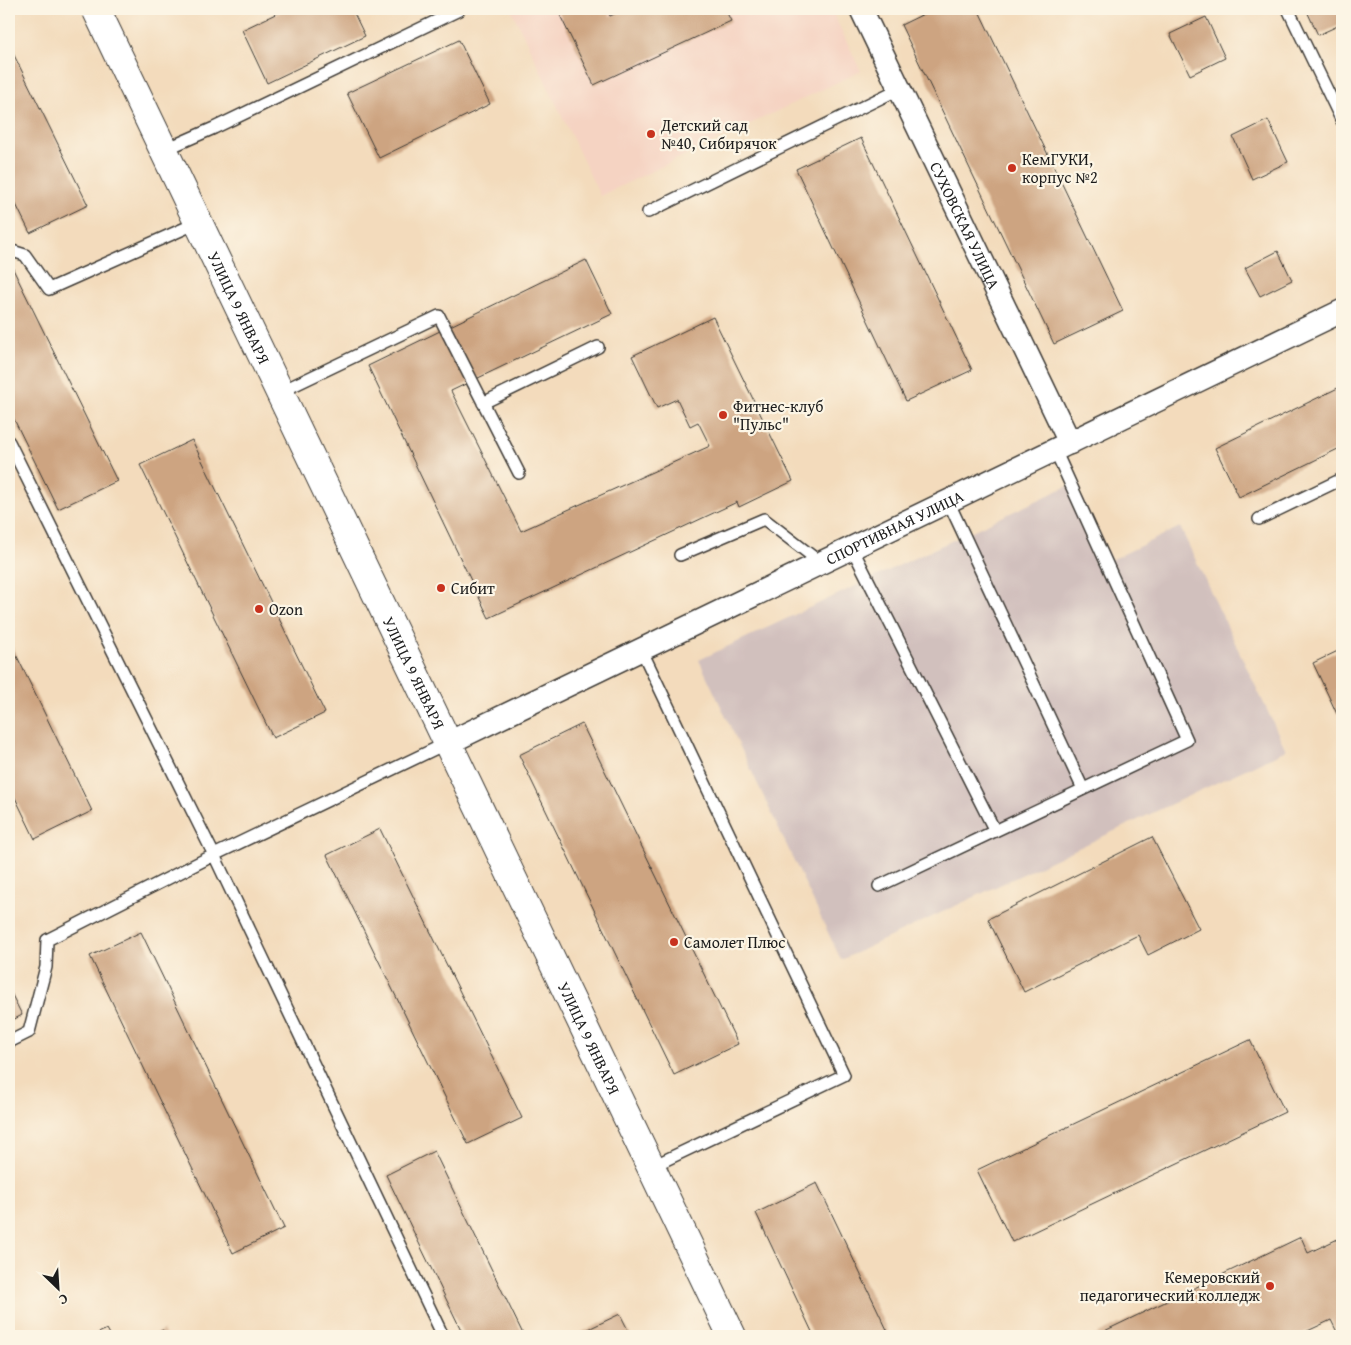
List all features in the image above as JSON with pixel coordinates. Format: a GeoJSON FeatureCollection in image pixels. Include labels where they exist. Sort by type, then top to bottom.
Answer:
{"type":"FeatureCollection","features":[{"type":"Feature","properties":{"kind":"street","name":"УЛИЦА 9 ЯНВАРЯ"},"geometry":{"type":"LineString","coordinates":[[96,9],[732,1336]]}},
{"type":"Feature","properties":{"kind":"street","name":"СУХОВСКАЯ УЛИЦА"},"geometry":{"type":"LineString","coordinates":[[860,9],[899,89],[1062,446]]}},
{"type":"Feature","properties":{"kind":"street","name":"СПОРТИВНАЯ УЛИЦА"},"geometry":{"type":"LineString","coordinates":[[448,743],[1342,311]]}},
{"type":"Feature","properties":{"kind":"lane"},"geometry":{"type":"LineString","coordinates":[[1288,9],[1342,121]]}},
{"type":"Feature","properties":{"kind":"lane"},"geometry":{"type":"LineString","coordinates":[[164,150],[223,124],[459,10]]}},
{"type":"Feature","properties":{"kind":"lane"},"geometry":{"type":"LineString","coordinates":[[648,212],[899,89]]}},
{"type":"Feature","properties":{"kind":"lane"},"geometry":{"type":"LineString","coordinates":[[9,250],[26,255],[49,289],[198,222]]}},
{"type":"Feature","properties":{"kind":"lane"},"geometry":{"type":"LineString","coordinates":[[280,392],[439,316],[519,473]]}},
{"type":"Feature","properties":{"kind":"lane"},"geometry":{"type":"LineString","coordinates":[[483,403],[598,347]]}},
{"type":"Feature","properties":{"kind":"lane"},"geometry":{"type":"LineString","coordinates":[[9,442],[214,855],[443,1336]]}},
{"type":"Feature","properties":{"kind":"lane"},"geometry":{"type":"LineString","coordinates":[[879,886],[1188,740],[1062,446]]}},
{"type":"Feature","properties":{"kind":"lane"},"geometry":{"type":"LineString","coordinates":[[1259,519],[1342,479]]}},
{"type":"Feature","properties":{"kind":"lane"},"geometry":{"type":"LineString","coordinates":[[948,501],[1083,789]]}},
{"type":"Feature","properties":{"kind":"lane"},"geometry":{"type":"LineString","coordinates":[[680,555],[764,519],[820,563]]}},
{"type":"Feature","properties":{"kind":"lane"},"geometry":{"type":"LineString","coordinates":[[852,548],[996,831]]}},
{"type":"Feature","properties":{"kind":"lane"},"geometry":{"type":"LineString","coordinates":[[641,649],[844,1074],[652,1167]]}},
{"type":"Feature","properties":{"kind":"lane"},"geometry":{"type":"LineString","coordinates":[[9,1042],[29,1032],[46,967],[47,940],[214,855],[448,743]]}},
{"type":"Feature","properties":{"kind":"shaded area","name":"Детский сад №40, Сибирячок"},"geometry":{"type":"Polygon","coordinates":[[[511,9],[831,9],[861,71],[600,196],[511,9]]]}},
{"type":"Feature","properties":{"kind":"shaded area"},"geometry":{"type":"Polygon","coordinates":[[[1074,483],[1111,560],[1180,527],[1286,750],[841,960],[699,660],[1074,483]]]}},
{"type":"Feature","properties":{"kind":"building"},"geometry":{"type":"Polygon","coordinates":[[[286,9],[352,9],[365,36],[267,83],[242,30],[286,9]]]}},
{"type":"Feature","properties":{"kind":"building"},"geometry":{"type":"Polygon","coordinates":[[[557,9],[606,9],[610,16],[625,9],[725,9],[731,21],[594,85],[557,9]]]}},
{"type":"Feature","properties":{"kind":"building","name":"КемГУКИ, корпус №2"},"geometry":{"type":"Polygon","coordinates":[[[934,9],[978,9],[1123,311],[1054,344],[901,25],[934,9]]]}},
{"type":"Feature","properties":{"kind":"building"},"geometry":{"type":"Polygon","coordinates":[[[1306,9],[1342,9],[1342,24],[1318,35],[1306,9]]]}},
{"type":"Feature","properties":{"kind":"building"},"geometry":{"type":"Polygon","coordinates":[[[1206,17],[1225,58],[1190,75],[1170,34],[1206,17]]]}},
{"type":"Feature","properties":{"kind":"building"},"geometry":{"type":"Polygon","coordinates":[[[459,40],[490,104],[379,158],[347,93],[459,40]]]}},
{"type":"Feature","properties":{"kind":"building"},"geometry":{"type":"Polygon","coordinates":[[[9,45],[88,205],[30,233],[9,190],[9,45]]]}},
{"type":"Feature","properties":{"kind":"building"},"geometry":{"type":"Polygon","coordinates":[[[1268,120],[1288,162],[1252,179],[1233,137],[1268,120]]]}},
{"type":"Feature","properties":{"kind":"building"},"geometry":{"type":"Polygon","coordinates":[[[861,138],[972,370],[906,401],[796,169],[861,138]]]}},
{"type":"Feature","properties":{"kind":"building"},"geometry":{"type":"Polygon","coordinates":[[[1278,251],[1292,280],[1260,296],[1245,268],[1278,251]]]}},
{"type":"Feature","properties":{"kind":"building"},"geometry":{"type":"Polygon","coordinates":[[[586,260],[612,314],[451,391],[521,531],[710,446],[698,422],[690,426],[677,399],[657,408],[632,356],[713,317],[793,481],[739,507],[737,502],[489,618],[368,366],[586,260]]]}},
{"type":"Feature","properties":{"kind":"building"},"geometry":{"type":"Polygon","coordinates":[[[9,263],[117,481],[58,509],[9,409],[9,263]]]}},
{"type":"Feature","properties":{"kind":"building"},"geometry":{"type":"Polygon","coordinates":[[[1342,386],[1342,447],[1239,497],[1215,448],[1342,386]]]}},
{"type":"Feature","properties":{"kind":"building"},"geometry":{"type":"Polygon","coordinates":[[[192,440],[325,713],[273,738],[140,465],[192,440]]]}},
{"type":"Feature","properties":{"kind":"building"},"geometry":{"type":"Polygon","coordinates":[[[9,640],[92,811],[35,839],[9,785],[9,640]]]}},
{"type":"Feature","properties":{"kind":"building"},"geometry":{"type":"Polygon","coordinates":[[[1342,649],[1342,712],[1337,714],[1313,663],[1342,649]]]}},
{"type":"Feature","properties":{"kind":"building"},"geometry":{"type":"Polygon","coordinates":[[[582,724],[738,1044],[674,1075],[519,755],[582,724]]]}},
{"type":"Feature","properties":{"kind":"building"},"geometry":{"type":"Polygon","coordinates":[[[380,829],[522,1118],[468,1144],[327,855],[380,829]]]}},
{"type":"Feature","properties":{"kind":"building"},"geometry":{"type":"Polygon","coordinates":[[[1152,837],[1199,929],[1148,955],[1138,935],[1024,992],[988,919],[1152,837]]]}},
{"type":"Feature","properties":{"kind":"building"},"geometry":{"type":"Polygon","coordinates":[[[141,932],[284,1228],[233,1253],[90,956],[141,932]]]}},
{"type":"Feature","properties":{"kind":"building"},"geometry":{"type":"Polygon","coordinates":[[[9,989],[22,1015],[9,1022],[9,989]]]}},
{"type":"Feature","properties":{"kind":"building"},"geometry":{"type":"Polygon","coordinates":[[[1250,1040],[1285,1112],[1012,1242],[977,1170],[1250,1040]]]}},
{"type":"Feature","properties":{"kind":"building"},"geometry":{"type":"Polygon","coordinates":[[[434,1151],[524,1336],[464,1336],[386,1175],[434,1151]]]}},
{"type":"Feature","properties":{"kind":"building"},"geometry":{"type":"Polygon","coordinates":[[[817,1183],[890,1336],[814,1336],[756,1213],[817,1183]]]}},
{"type":"Feature","properties":{"kind":"building","name":"Кемеровский педагогический колледж"},"geometry":{"type":"Polygon","coordinates":[[[1301,1237],[1308,1253],[1342,1237],[1342,1336],[1339,1336],[1331,1320],[1297,1336],[1094,1336],[1301,1237]]]}},
{"type":"Feature","properties":{"kind":"building"},"geometry":{"type":"Polygon","coordinates":[[[620,1314],[631,1336],[574,1336],[620,1314]]]}},
{"type":"Feature","properties":{"kind":"building"},"geometry":{"type":"Polygon","coordinates":[[[107,1329],[111,1336],[92,1336],[107,1329]]]}},
{"type":"Feature","properties":{"kind":"building"},"geometry":{"type":"Polygon","coordinates":[[[163,1330],[166,1336],[150,1336],[163,1330]]]}},
{"type":"Feature","properties":{"kind":"place","name":"Детский сад №40, Сибирячок"},"geometry":{"type":"Point","coordinates":[651,134]}},
{"type":"Feature","properties":{"kind":"place","name":"КемГУКИ, корпус №2"},"geometry":{"type":"Point","coordinates":[1012,168]}},
{"type":"Feature","properties":{"kind":"place","name":"Фитнес-клуб \"Пульс\""},"geometry":{"type":"Point","coordinates":[723,415]}},
{"type":"Feature","properties":{"kind":"place","name":"Сибит"},"geometry":{"type":"Point","coordinates":[441,588]}},
{"type":"Feature","properties":{"kind":"place","name":"Ozon"},"geometry":{"type":"Point","coordinates":[259,609]}},
{"type":"Feature","properties":{"kind":"place","name":"Самолет Плюс"},"geometry":{"type":"Point","coordinates":[674,942]}},
{"type":"Feature","properties":{"kind":"place","name":"Кемеровский педагогический колледж"},"geometry":{"type":"Point","coordinates":[1270,1286]}}]}
